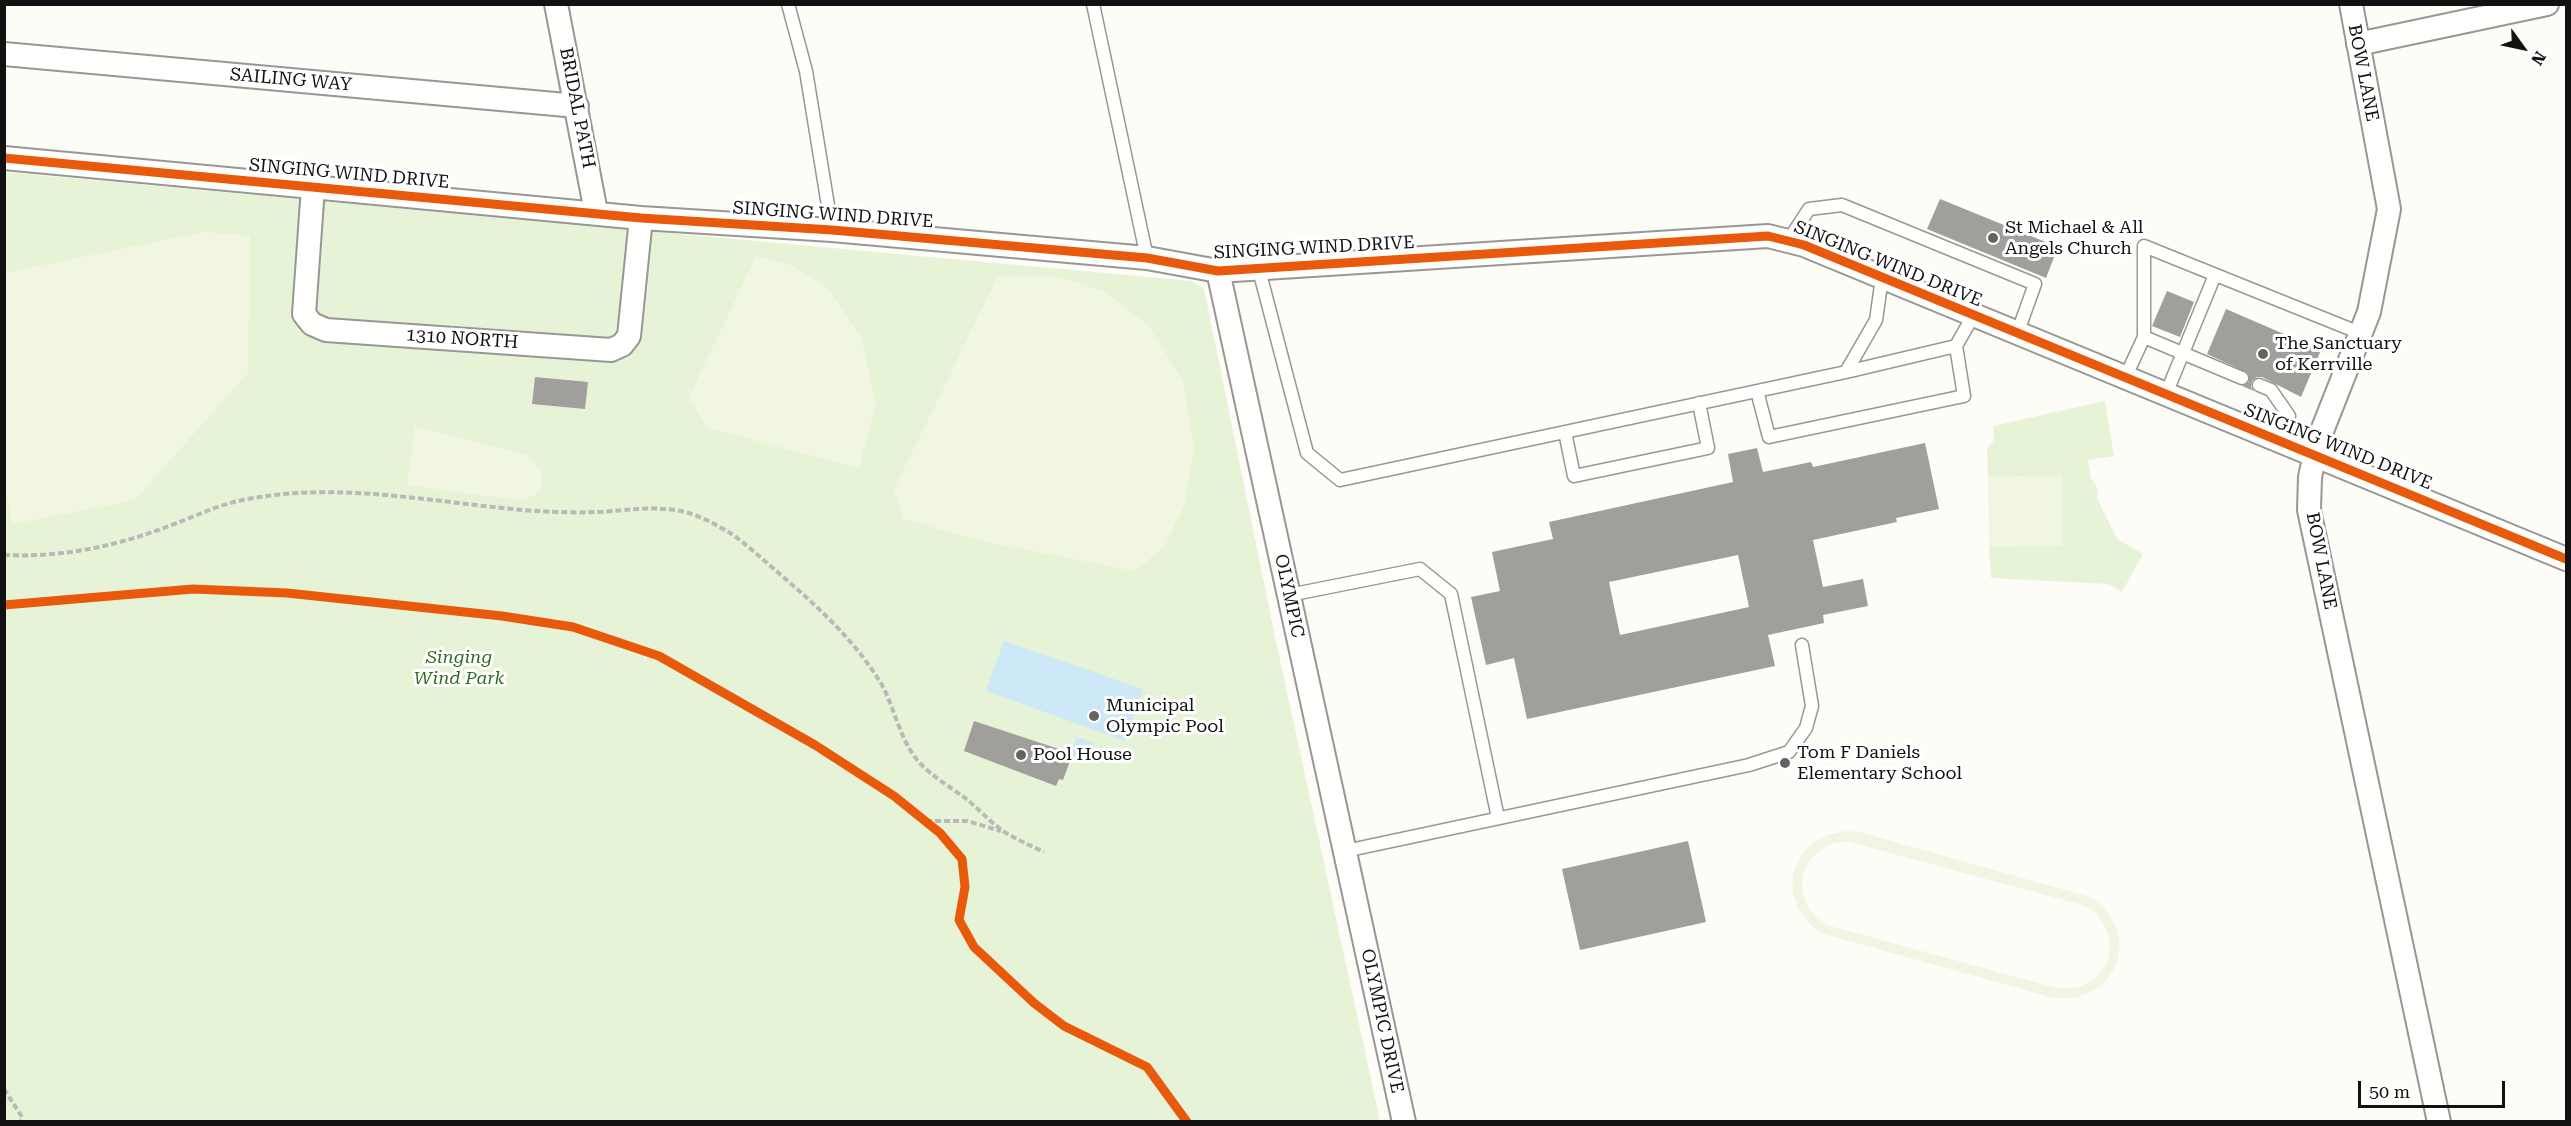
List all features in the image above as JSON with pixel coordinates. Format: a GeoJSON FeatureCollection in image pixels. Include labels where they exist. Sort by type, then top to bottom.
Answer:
{"type":"FeatureCollection","features":[{"type":"Feature","properties":{"kind":"street","name":"BRIDAL PATH"},"geometry":{"type":"LineString","coordinates":[[556,4],[597,212]]}},
{"type":"Feature","properties":{"kind":"street","name":"BOW LANE"},"geometry":{"type":"LineString","coordinates":[[2351,4],[2389,209],[2369,312],[2314,455],[2310,477],[2309,510],[2439,1122]]}},
{"type":"Feature","properties":{"kind":"street"},"geometry":{"type":"LineString","coordinates":[[2358,44],[2547,4]]}},
{"type":"Feature","properties":{"kind":"street","name":"SAILING WAY"},"geometry":{"type":"LineString","coordinates":[[4,54],[577,106]]}},
{"type":"Feature","properties":{"kind":"street","name":"SINGING WIND DRIVE"},"geometry":{"type":"LineString","coordinates":[[4,158],[597,212],[641,218],[832,230],[1147,258],[1218,271],[1768,236],[1804,244],[2566,559]]}},
{"type":"Feature","properties":{"kind":"street","name":"1310 NORTH"},"geometry":{"type":"LineString","coordinates":[[313,187],[304,314],[312,324],[326,330],[610,350],[622,345],[629,336],[641,218]]}},
{"type":"Feature","properties":{"kind":"street","name":"OLYMPIC"},"geometry":{"type":"LineString","coordinates":[[1218,271],[1360,921]]}},
{"type":"Feature","properties":{"kind":"street","name":"OLYMPIC DRIVE"},"geometry":{"type":"LineString","coordinates":[[1360,921],[1404,1122]]}},
{"type":"Feature","properties":{"kind":"lane"},"geometry":{"type":"LineString","coordinates":[[788,4],[806,71],[832,230]]}},
{"type":"Feature","properties":{"kind":"lane"},"geometry":{"type":"LineString","coordinates":[[1093,4],[1147,258]]}},
{"type":"Feature","properties":{"kind":"lane"},"geometry":{"type":"LineString","coordinates":[[1788,241],[1809,209],[1842,205],[2035,284],[2017,333]]}},
{"type":"Feature","properties":{"kind":"lane"},"geometry":{"type":"LineString","coordinates":[[2125,378],[2144,337],[2144,246],[2360,333]]}},
{"type":"Feature","properties":{"kind":"lane"},"geometry":{"type":"LineString","coordinates":[[1259,270],[1307,453],[1340,480],[1846,372],[1956,346]]}},
{"type":"Feature","properties":{"kind":"lane"},"geometry":{"type":"LineString","coordinates":[[2166,394],[2215,275]]}},
{"type":"Feature","properties":{"kind":"lane"},"geometry":{"type":"LineString","coordinates":[[1846,372],[1876,320],[1882,278]]}},
{"type":"Feature","properties":{"kind":"lane"},"geometry":{"type":"LineString","coordinates":[[1757,391],[1769,437],[1964,396],[1956,346],[1974,316]]}},
{"type":"Feature","properties":{"kind":"lane"},"geometry":{"type":"LineString","coordinates":[[2144,337],[2242,378]]}},
{"type":"Feature","properties":{"kind":"lane"},"geometry":{"type":"LineString","coordinates":[[2259,385],[2271,390],[2289,416],[2279,441]]}},
{"type":"Feature","properties":{"kind":"lane"},"geometry":{"type":"LineString","coordinates":[[1565,432],[1574,476],[1708,448],[1699,403]]}},
{"type":"Feature","properties":{"kind":"lane"},"geometry":{"type":"LineString","coordinates":[[1289,595],[1420,569],[1451,594],[1498,818]]}},
{"type":"Feature","properties":{"kind":"lane"},"geometry":{"type":"LineString","coordinates":[[1345,851],[1749,765],[1789,752],[1806,728],[1812,706],[1802,645]]}},
{"type":"Feature","properties":{"kind":"path"},"geometry":{"type":"LineString","coordinates":[[4,555],[32,556],[82,551],[158,530],[238,501],[270,495],[308,492],[389,495],[538,511],[596,512],[645,508],[678,510],[730,533],[752,549],[842,630],[880,682],[893,708],[904,740],[917,760],[933,776],[979,809],[1005,832]]}},
{"type":"Feature","properties":{"kind":"path"},"geometry":{"type":"LineString","coordinates":[[4,605],[205,589],[287,593],[573,627],[659,656],[814,745],[894,796],[940,833],[962,859],[964,887],[959,920],[974,947],[1034,1003],[1065,1026],[1147,1067],[1187,1122]]}},
{"type":"Feature","properties":{"kind":"path"},"geometry":{"type":"LineString","coordinates":[[925,821],[967,821],[1005,832],[1044,852]]}},
{"type":"Feature","properties":{"kind":"path"},"geometry":{"type":"LineString","coordinates":[[4,1089],[22,1117],[21,1122]]}},
{"type":"Feature","properties":{"kind":"green space","name":"Singing Wind Park"},"geometry":{"type":"Polygon","coordinates":[[[4,172],[1192,281],[1204,289],[1274,632],[1380,1121],[5,1121],[4,172]]]}},
{"type":"Feature","properties":{"kind":"green space"},"geometry":{"type":"Polygon","coordinates":[[[204,232],[250,236],[248,373],[135,500],[13,524],[4,487],[5,273],[204,232]]]}},
{"type":"Feature","properties":{"kind":"green space"},"geometry":{"type":"Polygon","coordinates":[[[756,256],[793,266],[828,288],[861,337],[876,403],[859,468],[707,428],[689,397],[756,256]]]}},
{"type":"Feature","properties":{"kind":"green space"},"geometry":{"type":"Polygon","coordinates":[[[998,276],[1061,277],[1105,292],[1149,326],[1183,381],[1194,446],[1184,506],[1164,547],[1135,571],[982,541],[904,519],[894,489],[998,276]]]}},
{"type":"Feature","properties":{"kind":"green space"},"geometry":{"type":"Polygon","coordinates":[[[2105,401],[2114,456],[2088,460],[2091,479],[2095,483],[2098,491],[2097,498],[2117,539],[2143,554],[2122,592],[2108,584],[1991,578],[1989,547],[2063,545],[2062,476],[1988,477],[1987,449],[1994,440],[1993,426],[2105,401]]]}},
{"type":"Feature","properties":{"kind":"green space"},"geometry":{"type":"Polygon","coordinates":[[[415,426],[526,455],[540,469],[542,478],[540,488],[535,495],[525,500],[516,500],[407,485],[415,426]]]}},
{"type":"Feature","properties":{"kind":"green space"},"geometry":{"type":"Polygon","coordinates":[[[2062,475],[2063,546],[1989,547],[1988,477],[2062,475]]]}},
{"type":"Feature","properties":{"kind":"green space"},"geometry":{"type":"Polygon","coordinates":[[[1847,831],[1859,832],[2090,897],[2107,911],[2117,928],[2120,946],[2117,963],[2108,978],[2094,990],[2076,997],[2054,998],[1824,934],[1808,921],[1798,906],[1793,890],[1794,873],[1800,858],[1811,845],[1827,836],[1847,831]],[[1846,841],[1830,845],[1817,853],[1808,863],[1803,876],[1802,889],[1806,902],[1814,914],[1827,925],[2056,988],[2074,988],[2089,982],[2100,973],[2107,960],[2110,947],[2107,932],[2100,918],[2086,906],[1846,841]]]}},
{"type":"Feature","properties":{"kind":"water","name":"Municipal Olympic Pool"},"geometry":{"type":"Polygon","coordinates":[[[1004,641],[1143,689],[1125,741],[986,691],[1004,641]]]}},
{"type":"Feature","properties":{"kind":"water"},"geometry":{"type":"Polygon","coordinates":[[[1077,737],[1095,743],[1088,761],[1070,754],[1077,737]]]}},
{"type":"Feature","properties":{"kind":"building","name":"St Michael & All Angels Church"},"geometry":{"type":"Polygon","coordinates":[[[1940,199],[2058,247],[2046,278],[1927,229],[1940,199]]]}},
{"type":"Feature","properties":{"kind":"building"},"geometry":{"type":"Polygon","coordinates":[[[2167,291],[2194,302],[2180,337],[2152,326],[2167,291]]]}},
{"type":"Feature","properties":{"kind":"building","name":"The Sanctuary of Kerrville"},"geometry":{"type":"Polygon","coordinates":[[[2226,309],[2321,350],[2301,397],[2262,377],[2257,377],[2252,381],[2251,387],[2254,391],[2242,386],[2249,382],[2248,373],[2207,354],[2226,309]]]}},
{"type":"Feature","properties":{"kind":"building"},"geometry":{"type":"Polygon","coordinates":[[[535,377],[588,382],[585,409],[532,404],[535,377]]]}},
{"type":"Feature","properties":{"kind":"building"},"geometry":{"type":"Polygon","coordinates":[[[1925,443],[1939,509],[1896,518],[1897,522],[1813,540],[1823,587],[1863,579],[1868,606],[1823,615],[1824,623],[1768,635],[1775,666],[1527,719],[1514,658],[1486,665],[1471,597],[1500,591],[1492,552],[1553,539],[1549,522],[1733,482],[1728,454],[1757,448],[1763,472],[1811,462],[1813,467],[1925,443]],[[1738,555],[1609,582],[1620,635],[1749,607],[1738,555]]]}},
{"type":"Feature","properties":{"kind":"building","name":"Pool House"},"geometry":{"type":"Polygon","coordinates":[[[974,721],[1068,752],[1066,759],[1070,761],[1063,780],[1059,779],[1056,786],[964,751],[974,721]]]}},
{"type":"Feature","properties":{"kind":"building"},"geometry":{"type":"Polygon","coordinates":[[[1688,841],[1706,922],[1580,950],[1562,869],[1688,841]]]}},
{"type":"Feature","properties":{"kind":"cycle path"},"geometry":{"type":"LineString","coordinates":[[4,158],[641,218],[832,230],[1147,258],[1218,271],[1768,236],[1804,245],[2566,559]]}},
{"type":"Feature","properties":{"kind":"cycle path"},"geometry":{"type":"LineString","coordinates":[[4,605],[193,589],[287,593],[502,616],[573,627],[659,656],[815,745],[894,796],[940,833],[962,859],[965,887],[959,920],[974,947],[1034,1003],[1064,1026],[1147,1067],[1187,1122]]}},
{"type":"Feature","properties":{"kind":"place","name":"St Michael & All Angels Church"},"geometry":{"type":"Point","coordinates":[1993,238]}},
{"type":"Feature","properties":{"kind":"place","name":"The Sanctuary of Kerrville"},"geometry":{"type":"Point","coordinates":[2263,354]}},
{"type":"Feature","properties":{"kind":"place","name":"Municipal Olympic Pool"},"geometry":{"type":"Point","coordinates":[1094,716]}},
{"type":"Feature","properties":{"kind":"place","name":"Pool House"},"geometry":{"type":"Point","coordinates":[1021,755]}},
{"type":"Feature","properties":{"kind":"place","name":"Tom F Daniels Elementary School"},"geometry":{"type":"Point","coordinates":[1785,763]}}]}
